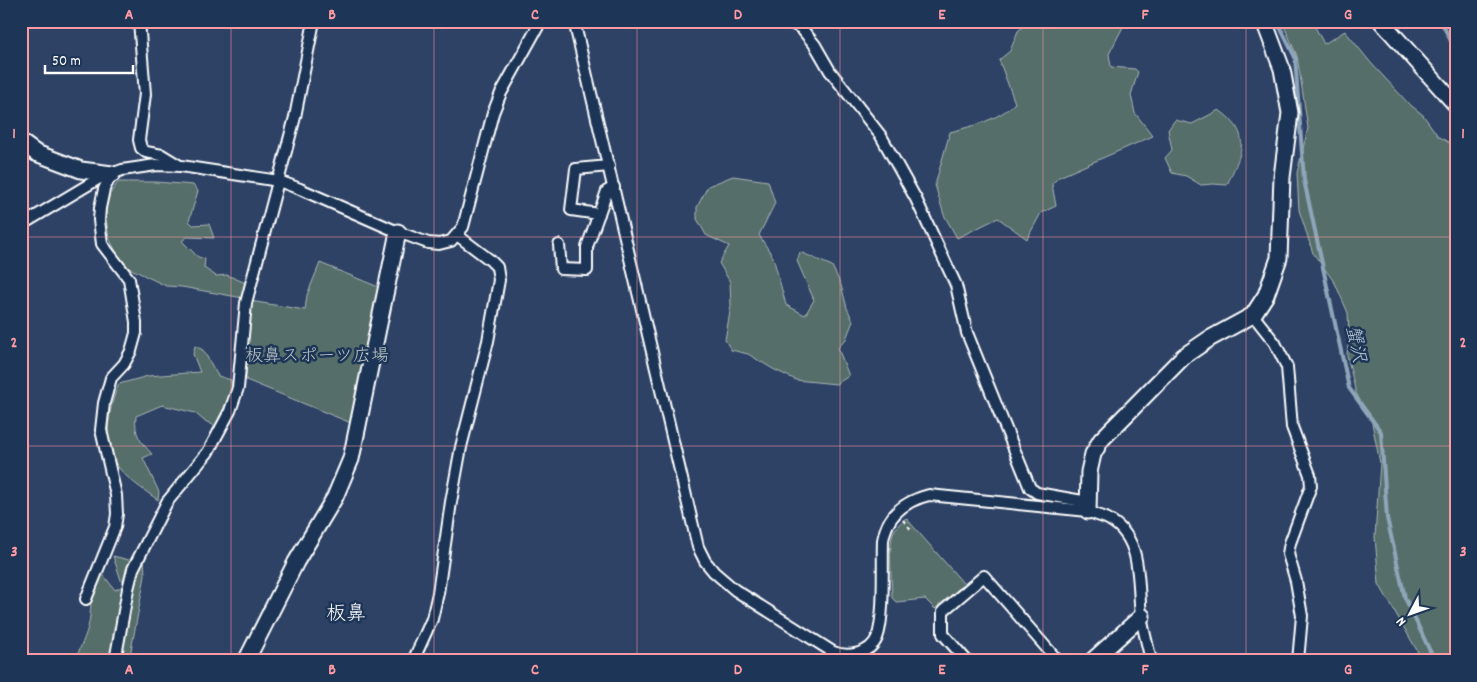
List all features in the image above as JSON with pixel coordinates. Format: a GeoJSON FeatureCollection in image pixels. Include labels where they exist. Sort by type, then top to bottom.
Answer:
{"type":"FeatureCollection","features":[{"type":"Feature","properties":{"kind":"street"},"geometry":{"type":"LineString","coordinates":[[139,21],[145,94],[139,140],[141,148],[146,152],[162,155],[181,166]]}},
{"type":"Feature","properties":{"kind":"street"},"geometry":{"type":"LineString","coordinates":[[115,661],[133,569],[167,502],[208,452],[230,411],[238,388],[246,303],[295,117],[314,21]]}},
{"type":"Feature","properties":{"kind":"street"},"geometry":{"type":"LineString","coordinates":[[21,224],[98,180],[122,170],[143,166],[181,166],[279,181],[428,243],[439,244],[451,241],[463,227],[500,93],[540,21]]}},
{"type":"Feature","properties":{"kind":"street"},"geometry":{"type":"LineString","coordinates":[[574,21],[664,397],[695,539],[705,561],[714,572],[735,590],[833,652],[840,655],[857,653],[872,646],[881,625],[883,540],[885,528],[897,513],[912,501],[929,495],[1088,507]]}},
{"type":"Feature","properties":{"kind":"street"},"geometry":{"type":"LineString","coordinates":[[788,21],[801,28],[815,44],[830,71],[881,136],[916,199],[956,285],[967,334],[1030,488],[1037,492],[1088,507],[1118,526],[1133,549],[1139,567],[1142,616],[1152,661]]}},
{"type":"Feature","properties":{"kind":"street"},"geometry":{"type":"LineString","coordinates":[[1088,507],[1089,472],[1093,454],[1102,440],[1184,356],[1209,339],[1253,315],[1266,295],[1279,258],[1282,177],[1290,113],[1282,69],[1264,21]]}},
{"type":"Feature","properties":{"kind":"street"},"geometry":{"type":"LineString","coordinates":[[1381,21],[1456,105]]}},
{"type":"Feature","properties":{"kind":"street"},"geometry":{"type":"LineString","coordinates":[[21,142],[36,153],[81,170],[112,174]]}},
{"type":"Feature","properties":{"kind":"street"},"geometry":{"type":"LineString","coordinates":[[599,214],[571,210],[576,168],[609,166]]}},
{"type":"Feature","properties":{"kind":"street"},"geometry":{"type":"LineString","coordinates":[[86,599],[116,521],[116,495],[101,430],[104,403],[111,378],[124,364],[131,351],[136,333],[129,279],[102,244],[99,220],[100,208],[104,190],[112,174]]}},
{"type":"Feature","properties":{"kind":"street"},"geometry":{"type":"LineString","coordinates":[[560,245],[561,269],[587,270],[587,247],[607,191],[614,187]]}},
{"type":"Feature","properties":{"kind":"street"},"geometry":{"type":"LineString","coordinates":[[246,661],[296,562],[335,497],[351,459],[398,232]]}},
{"type":"Feature","properties":{"kind":"street"},"geometry":{"type":"LineString","coordinates":[[413,661],[432,619],[438,593],[461,447],[488,341],[499,280],[497,267],[457,235]]}},
{"type":"Feature","properties":{"kind":"street"},"geometry":{"type":"LineString","coordinates":[[1253,315],[1275,343],[1287,367],[1292,427],[1310,475],[1312,486],[1290,543],[1288,554],[1296,581],[1302,616],[1298,661]]}},
{"type":"Feature","properties":{"kind":"street"},"geometry":{"type":"LineString","coordinates":[[967,661],[943,634],[943,611],[984,576],[1058,661]]}},
{"type":"Feature","properties":{"kind":"street"},"geometry":{"type":"LineString","coordinates":[[1092,661],[1142,616]]}},
{"type":"Feature","properties":{"kind":"path"},"geometry":{"type":"LineString","coordinates":[[897,513],[913,532]]}},
{"type":"Feature","properties":{"kind":"green space"},"geometry":{"type":"Polygon","coordinates":[[[1029,21],[1126,21],[1109,54],[1111,67],[1135,69],[1138,72],[1131,95],[1135,113],[1153,136],[1059,177],[1052,184],[1056,206],[1041,213],[1027,239],[998,218],[957,238],[944,215],[935,185],[950,132],[993,118],[1009,109],[1015,103],[999,60],[1010,51],[1018,31],[1029,21]]]}},
{"type":"Feature","properties":{"kind":"green space"},"geometry":{"type":"Polygon","coordinates":[[[1282,21],[1312,21],[1324,44],[1345,31],[1371,63],[1408,103],[1423,115],[1438,136],[1456,147],[1456,661],[1423,661],[1379,584],[1375,537],[1380,463],[1372,423],[1356,393],[1347,355],[1349,337],[1348,313],[1335,283],[1313,253],[1299,210],[1297,173],[1308,128],[1297,56],[1282,21]]]}},
{"type":"Feature","properties":{"kind":"green space"},"geometry":{"type":"Polygon","coordinates":[[[1219,110],[1230,119],[1241,136],[1240,154],[1227,185],[1201,185],[1186,176],[1172,173],[1165,158],[1172,150],[1168,130],[1175,120],[1192,124],[1219,110]]]}},
{"type":"Feature","properties":{"kind":"green space"},"geometry":{"type":"Polygon","coordinates":[[[733,176],[768,181],[775,203],[759,235],[773,257],[786,305],[805,315],[814,300],[797,261],[800,252],[832,266],[841,285],[847,308],[853,321],[846,339],[838,348],[849,376],[836,384],[796,380],[748,354],[731,350],[725,340],[731,306],[730,282],[719,263],[729,246],[706,235],[697,219],[697,207],[708,186],[733,176]]]}},
{"type":"Feature","properties":{"kind":"green space"},"geometry":{"type":"Polygon","coordinates":[[[118,182],[157,182],[193,185],[198,191],[189,221],[193,225],[209,224],[214,238],[187,237],[182,241],[198,257],[205,259],[204,268],[216,276],[227,275],[248,284],[243,298],[166,286],[123,265],[109,238],[106,219],[106,205],[110,194],[118,182]]]}},
{"type":"Feature","properties":{"kind":"green space","name":"板鼻スポーツ広場"},"geometry":{"type":"Polygon","coordinates":[[[320,263],[381,288],[351,423],[246,380],[250,301],[305,310],[307,295],[320,263]]]}},
{"type":"Feature","properties":{"kind":"green space"},"geometry":{"type":"Polygon","coordinates":[[[195,346],[203,350],[218,376],[231,380],[232,390],[215,426],[203,420],[195,413],[162,405],[136,416],[137,433],[152,454],[143,458],[159,492],[158,500],[128,478],[114,461],[108,433],[112,402],[119,384],[148,376],[200,372],[193,354],[195,346]]]}},
{"type":"Feature","properties":{"kind":"green space"},"geometry":{"type":"Polygon","coordinates":[[[906,518],[964,584],[935,609],[925,599],[896,602],[892,598],[890,556],[893,533],[906,518]]]}},
{"type":"Feature","properties":{"kind":"green space"},"geometry":{"type":"Polygon","coordinates":[[[113,556],[129,560],[138,568],[144,558],[145,576],[129,661],[74,661],[88,628],[93,590],[98,578],[102,573],[115,590],[123,586],[113,556]]]}},
{"type":"Feature","properties":{"kind":"waterway","name":"蟹沢"},"geometry":{"type":"LineString","coordinates":[[1277,21],[1295,57],[1304,180],[1349,388],[1381,432],[1387,518],[1405,598],[1436,661]]}},
{"type":"Feature","properties":{"kind":"waterway"},"geometry":{"type":"LineString","coordinates":[[1441,21],[1456,51]]}},
{"type":"Feature","properties":{"kind":"district","name":"板鼻"},"geometry":{"type":"Point","coordinates":[346,615]}}]}
